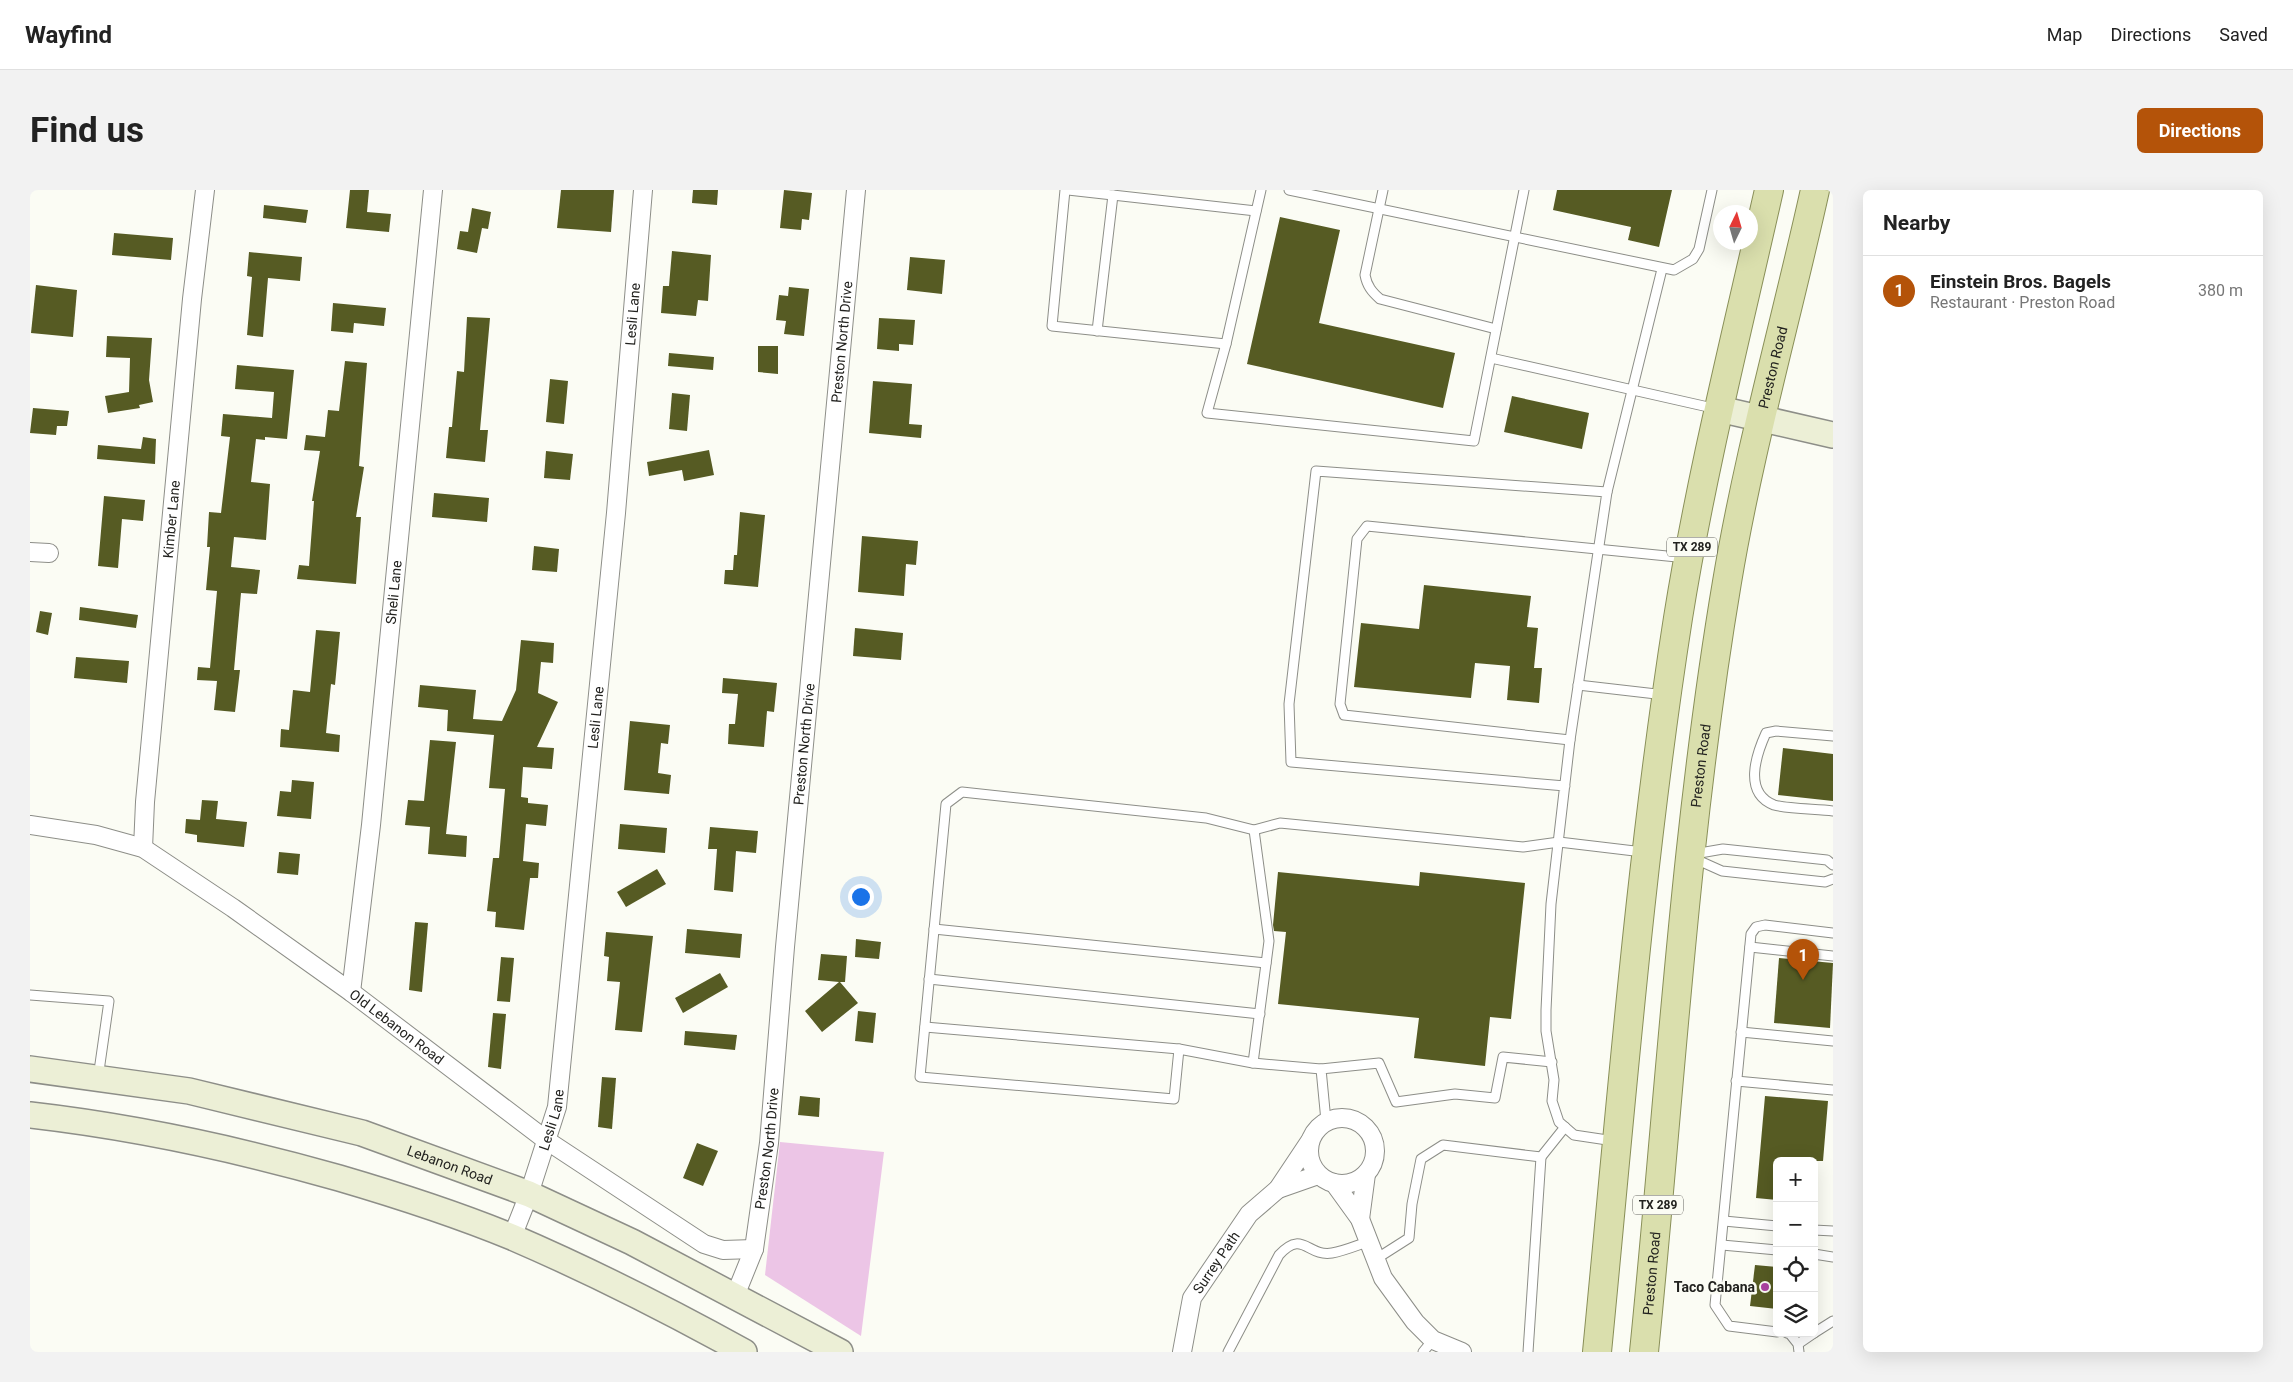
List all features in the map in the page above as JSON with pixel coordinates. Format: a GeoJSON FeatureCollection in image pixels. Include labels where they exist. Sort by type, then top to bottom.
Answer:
{"type":"FeatureCollection","features":[{"type":"Feature","properties":{"kind":"main road","name":"TX 289"},"geometry":{"type":"LineString","coordinates":[[1598,1352],[1646,853],[1668,695],[1690,558],[1719,409],[1769,190]]}},
{"type":"Feature","properties":{"kind":"main road","name":"Preston Road"},"geometry":{"type":"LineString","coordinates":[[1644,1352],[1689,855],[1727,579],[1761,419],[1815,190]]}},
{"type":"Feature","properties":{"kind":"main road"},"geometry":{"type":"LineString","coordinates":[[1719,409],[1833,435]]}},
{"type":"Feature","properties":{"kind":"main road"},"geometry":{"type":"LineString","coordinates":[[1646,853],[1689,855]]}},
{"type":"Feature","properties":{"kind":"main road","name":"Lebanon Road"},"geometry":{"type":"LineString","coordinates":[[30,1069],[189,1091],[362,1133],[529,1194],[632,1242],[840,1352]]}},
{"type":"Feature","properties":{"kind":"main road"},"geometry":{"type":"LineString","coordinates":[[30,1115],[140,1131],[272,1159],[389,1193],[512,1237],[614,1284],[744,1352]]}},
{"type":"Feature","properties":{"kind":"street","name":"Kimber Lane"},"geometry":{"type":"LineString","coordinates":[[143,848],[146,792],[192,299],[205,190]]}},
{"type":"Feature","properties":{"kind":"street","name":"Sheli Lane"},"geometry":{"type":"LineString","coordinates":[[351,992],[371,825],[432,190]]}},
{"type":"Feature","properties":{"kind":"street","name":"Lesli Lane"},"geometry":{"type":"LineString","coordinates":[[512,1237],[529,1194],[557,1107],[616,513],[643,190]]}},
{"type":"Feature","properties":{"kind":"street","name":"Preston North Drive"},"geometry":{"type":"LineString","coordinates":[[735,1296],[754,1249],[769,1143],[785,947],[856,190]]}},
{"type":"Feature","properties":{"kind":"street"},"geometry":{"type":"LineString","coordinates":[[30,552],[49,553]]}},
{"type":"Feature","properties":{"kind":"street","name":"Old Lebanon Road"},"geometry":{"type":"LineString","coordinates":[[30,825],[96,835],[143,848],[233,908],[351,992],[546,1140],[704,1244],[723,1250],[754,1249]]}},
{"type":"Feature","properties":{"kind":"street"},"geometry":{"type":"LineString","coordinates":[[1326,1121],[1341,1118],[1357,1121],[1369,1131],[1375,1145],[1374,1160],[1366,1174],[1360,1219]]}},
{"type":"Feature","properties":{"kind":"street","name":"Surrey Path"},"geometry":{"type":"LineString","coordinates":[[1182,1352],[1192,1298],[1249,1214],[1278,1189],[1316,1130],[1326,1121]]}},
{"type":"Feature","properties":{"kind":"street"},"geometry":{"type":"LineString","coordinates":[[1310,1141],[1308,1155],[1313,1167],[1318,1175],[1334,1184],[1360,1219],[1383,1278],[1415,1322],[1428,1346],[1462,1352]]}},
{"type":"Feature","properties":{"kind":"street"},"geometry":{"type":"LineString","coordinates":[[1334,1184],[1353,1182],[1366,1174]]}},
{"type":"Feature","properties":{"kind":"street","name":"Surrey Path"},"geometry":{"type":"LineString","coordinates":[[1278,1189],[1318,1175]]}},
{"type":"Feature","properties":{"kind":"lane"},"geometry":{"type":"LineString","coordinates":[[1226,344],[1052,326],[1066,190],[1256,211]]}},
{"type":"Feature","properties":{"kind":"lane"},"geometry":{"type":"LineString","coordinates":[[1261,190],[1226,344],[1207,413],[1474,441],[1524,190]]}},
{"type":"Feature","properties":{"kind":"lane"},"geometry":{"type":"LineString","coordinates":[[1289,190],[1674,270],[1693,259],[1699,249],[1712,190]]}},
{"type":"Feature","properties":{"kind":"lane"},"geometry":{"type":"LineString","coordinates":[[1383,190],[1366,275],[1366,282],[1372,291],[1380,299],[1496,330]]}},
{"type":"Feature","properties":{"kind":"lane"},"geometry":{"type":"LineString","coordinates":[[1098,331],[1113,195]]}},
{"type":"Feature","properties":{"kind":"lane"},"geometry":{"type":"LineString","coordinates":[[1618,1142],[1574,1135],[1559,1122],[1552,1101],[1552,1062],[1546,1031],[1551,904],[1570,740],[1607,492],[1662,269]]}},
{"type":"Feature","properties":{"kind":"lane"},"geometry":{"type":"LineString","coordinates":[[1490,358],[1719,409]]}},
{"type":"Feature","properties":{"kind":"lane"},"geometry":{"type":"LineString","coordinates":[[1565,786],[1291,762],[1289,704],[1316,471],[1607,492]]}},
{"type":"Feature","properties":{"kind":"lane"},"geometry":{"type":"LineString","coordinates":[[1570,740],[1344,715],[1340,704],[1357,539],[1367,526],[1690,558]]}},
{"type":"Feature","properties":{"kind":"lane"},"geometry":{"type":"LineString","coordinates":[[1578,684],[1668,695]]}},
{"type":"Feature","properties":{"kind":"lane"},"geometry":{"type":"LineString","coordinates":[[1833,736],[1776,731],[1766,733],[1759,748],[1754,783],[1759,794],[1774,805],[1833,811]]}},
{"type":"Feature","properties":{"kind":"lane"},"geometry":{"type":"LineString","coordinates":[[1180,1049],[1174,1100],[920,1077],[946,804],[962,792],[1206,818],[1254,830],[1280,823],[1523,847],[1559,842],[1646,853]]}},
{"type":"Feature","properties":{"kind":"lane"},"geometry":{"type":"LineString","coordinates":[[1253,1063],[1270,941],[1254,830]]}},
{"type":"Feature","properties":{"kind":"lane"},"geometry":{"type":"LineString","coordinates":[[1689,855],[1724,849],[1827,860],[1833,865]]}},
{"type":"Feature","properties":{"kind":"lane"},"geometry":{"type":"LineString","coordinates":[[1689,855],[1722,871],[1825,882],[1833,879]]}},
{"type":"Feature","properties":{"kind":"lane"},"geometry":{"type":"LineString","coordinates":[[1773,1332],[1729,1326],[1715,1305],[1751,934],[1756,927],[1765,925],[1833,933]]}},
{"type":"Feature","properties":{"kind":"lane"},"geometry":{"type":"LineString","coordinates":[[934,929],[1266,963]]}},
{"type":"Feature","properties":{"kind":"lane"},"geometry":{"type":"LineString","coordinates":[[1750,947],[1833,956]]}},
{"type":"Feature","properties":{"kind":"lane"},"geometry":{"type":"LineString","coordinates":[[929,979],[1260,1014]]}},
{"type":"Feature","properties":{"kind":"lane"},"geometry":{"type":"LineString","coordinates":[[30,995],[109,1001],[98,1078]]}},
{"type":"Feature","properties":{"kind":"lane"},"geometry":{"type":"LineString","coordinates":[[924,1027],[1180,1049],[1253,1063],[1321,1069],[1379,1063],[1396,1102],[1455,1094],[1495,1098],[1503,1057],[1552,1062]]}},
{"type":"Feature","properties":{"kind":"lane"},"geometry":{"type":"LineString","coordinates":[[1741,1032],[1833,1041]]}},
{"type":"Feature","properties":{"kind":"lane"},"geometry":{"type":"LineString","coordinates":[[1321,1069],[1326,1121]]}},
{"type":"Feature","properties":{"kind":"lane"},"geometry":{"type":"LineString","coordinates":[[1736,1081],[1833,1090]]}},
{"type":"Feature","properties":{"kind":"lane"},"geometry":{"type":"LineString","coordinates":[[1528,1352],[1541,1157],[1565,1127]]}},
{"type":"Feature","properties":{"kind":"lane"},"geometry":{"type":"LineString","coordinates":[[1376,1259],[1409,1238],[1412,1204],[1421,1159],[1443,1145],[1541,1157]]}},
{"type":"Feature","properties":{"kind":"lane"},"geometry":{"type":"LineString","coordinates":[[1724,1221],[1773,1226]]}},
{"type":"Feature","properties":{"kind":"lane"},"geometry":{"type":"LineString","coordinates":[[1818,1230],[1833,1231]]}},
{"type":"Feature","properties":{"kind":"lane"},"geometry":{"type":"LineString","coordinates":[[1228,1352],[1278,1255],[1288,1245],[1298,1243],[1319,1252],[1330,1253],[1370,1241]]}},
{"type":"Feature","properties":{"kind":"lane"},"geometry":{"type":"LineString","coordinates":[[1722,1245],[1773,1250]]}},
{"type":"Feature","properties":{"kind":"lane"},"geometry":{"type":"LineString","coordinates":[[1818,1255],[1833,1257]]}},
{"type":"Feature","properties":{"kind":"lane"},"geometry":{"type":"LineString","coordinates":[[1818,1330],[1833,1321]]}},
{"type":"Feature","properties":{"kind":"lane"},"geometry":{"type":"LineString","coordinates":[[1792,1337],[1798,1348],[1810,1337]]}},
{"type":"Feature","properties":{"kind":"shaded area"},"geometry":{"type":"Polygon","coordinates":[[[780,1142],[884,1152],[861,1336],[765,1275],[780,1142]]]}},
{"type":"Feature","properties":{"kind":"building"},"geometry":{"type":"Polygon","coordinates":[[[350,190],[369,190],[367,212],[391,214],[389,232],[346,228],[350,190]]]}},
{"type":"Feature","properties":{"kind":"building"},"geometry":{"type":"Polygon","coordinates":[[[561,190],[614,190],[611,232],[557,228],[561,190]]]}},
{"type":"Feature","properties":{"kind":"building"},"geometry":{"type":"Polygon","coordinates":[[[693,190],[718,190],[717,205],[692,203],[693,190]]]}},
{"type":"Feature","properties":{"kind":"building"},"geometry":{"type":"Polygon","coordinates":[[[784,190],[812,193],[809,220],[802,219],[801,230],[780,228],[784,190]]]}},
{"type":"Feature","properties":{"kind":"building"},"geometry":{"type":"Polygon","coordinates":[[[1557,190],[1672,190],[1659,247],[1628,240],[1631,227],[1553,210],[1557,190]]]}},
{"type":"Feature","properties":{"kind":"building"},"geometry":{"type":"Polygon","coordinates":[[[264,205],[308,210],[306,223],[263,218],[264,205]]]}},
{"type":"Feature","properties":{"kind":"building"},"geometry":{"type":"Polygon","coordinates":[[[472,208],[491,212],[488,229],[482,228],[477,253],[457,249],[460,231],[468,232],[472,208]]]}},
{"type":"Feature","properties":{"kind":"building"},"geometry":{"type":"Polygon","coordinates":[[[1280,217],[1340,230],[1319,323],[1455,353],[1443,408],[1247,364],[1280,217]]]}},
{"type":"Feature","properties":{"kind":"building"},"geometry":{"type":"Polygon","coordinates":[[[114,233],[173,238],[171,260],[112,255],[114,233]]]}},
{"type":"Feature","properties":{"kind":"building"},"geometry":{"type":"Polygon","coordinates":[[[672,251],[711,255],[708,301],[698,300],[696,316],[661,313],[663,286],[669,286],[672,251]]]}},
{"type":"Feature","properties":{"kind":"building"},"geometry":{"type":"Polygon","coordinates":[[[249,252],[302,257],[300,281],[268,278],[263,337],[247,335],[252,277],[247,276],[249,252]]]}},
{"type":"Feature","properties":{"kind":"building"},"geometry":{"type":"Polygon","coordinates":[[[910,257],[945,260],[942,294],[907,290],[910,257]]]}},
{"type":"Feature","properties":{"kind":"building"},"geometry":{"type":"Polygon","coordinates":[[[36,285],[77,290],[73,337],[31,333],[36,285]]]}},
{"type":"Feature","properties":{"kind":"building"},"geometry":{"type":"Polygon","coordinates":[[[789,287],[809,289],[804,336],[784,334],[786,321],[776,320],[779,295],[788,296],[789,287]]]}},
{"type":"Feature","properties":{"kind":"building"},"geometry":{"type":"Polygon","coordinates":[[[333,303],[386,308],[384,326],[354,323],[353,333],[331,331],[333,303]]]}},
{"type":"Feature","properties":{"kind":"building"},"geometry":{"type":"Polygon","coordinates":[[[467,317],[490,318],[480,430],[488,430],[485,462],[446,458],[449,427],[452,427],[457,371],[464,372],[467,317]]]}},
{"type":"Feature","properties":{"kind":"building"},"geometry":{"type":"Polygon","coordinates":[[[879,318],[915,320],[913,345],[899,344],[899,351],[877,349],[879,318]]]}},
{"type":"Feature","properties":{"kind":"building"},"geometry":{"type":"Polygon","coordinates":[[[107,336],[152,338],[149,380],[153,402],[139,405],[140,408],[108,413],[105,396],[129,392],[130,358],[106,357],[107,336]]]}},
{"type":"Feature","properties":{"kind":"building"},"geometry":{"type":"Polygon","coordinates":[[[758,346],[778,346],[778,374],[758,372],[758,346]]]}},
{"type":"Feature","properties":{"kind":"building"},"geometry":{"type":"Polygon","coordinates":[[[669,353],[714,357],[713,370],[668,366],[669,353]]]}},
{"type":"Feature","properties":{"kind":"building"},"geometry":{"type":"Polygon","coordinates":[[[345,361],[367,363],[359,466],[364,467],[356,517],[361,517],[356,584],[297,579],[299,565],[309,566],[314,501],[312,501],[320,451],[304,450],[306,435],[325,437],[328,410],[339,411],[345,361]]]}},
{"type":"Feature","properties":{"kind":"building"},"geometry":{"type":"Polygon","coordinates":[[[237,365],[294,370],[287,439],[265,437],[265,440],[256,439],[251,482],[270,484],[266,540],[234,537],[231,567],[260,570],[257,594],[241,593],[234,670],[240,670],[235,712],[214,710],[217,681],[197,680],[198,667],[210,668],[217,591],[206,590],[210,547],[207,547],[209,512],[221,513],[230,437],[221,436],[223,414],[272,418],[274,392],[235,389],[237,365]]]}},
{"type":"Feature","properties":{"kind":"building"},"geometry":{"type":"Polygon","coordinates":[[[550,379],[568,381],[564,424],[546,422],[550,379]]]}},
{"type":"Feature","properties":{"kind":"building"},"geometry":{"type":"Polygon","coordinates":[[[873,381],[912,384],[909,424],[922,425],[921,438],[869,433],[873,381]]]}},
{"type":"Feature","properties":{"kind":"building"},"geometry":{"type":"Polygon","coordinates":[[[672,393],[690,395],[687,431],[669,429],[672,393]]]}},
{"type":"Feature","properties":{"kind":"building"},"geometry":{"type":"Polygon","coordinates":[[[1512,396],[1589,413],[1582,449],[1504,432],[1512,396]]]}},
{"type":"Feature","properties":{"kind":"building"},"geometry":{"type":"Polygon","coordinates":[[[33,408],[69,411],[67,426],[57,426],[56,435],[30,433],[33,408]]]}},
{"type":"Feature","properties":{"kind":"building"},"geometry":{"type":"Polygon","coordinates":[[[143,437],[156,439],[155,464],[97,459],[98,445],[141,449],[143,437]]]}},
{"type":"Feature","properties":{"kind":"building"},"geometry":{"type":"Polygon","coordinates":[[[709,450],[714,475],[684,481],[682,470],[649,476],[647,462],[709,450]]]}},
{"type":"Feature","properties":{"kind":"building"},"geometry":{"type":"Polygon","coordinates":[[[546,451],[573,454],[570,480],[544,478],[546,451]]]}},
{"type":"Feature","properties":{"kind":"building"},"geometry":{"type":"Polygon","coordinates":[[[434,493],[489,498],[487,522],[432,517],[434,493]]]}},
{"type":"Feature","properties":{"kind":"building"},"geometry":{"type":"Polygon","coordinates":[[[104,496],[145,500],[143,521],[122,519],[118,568],[98,566],[104,496]]]}},
{"type":"Feature","properties":{"kind":"building"},"geometry":{"type":"Polygon","coordinates":[[[740,512],[765,515],[758,587],[724,584],[725,570],[733,570],[734,555],[737,555],[740,512]]]}},
{"type":"Feature","properties":{"kind":"building"},"geometry":{"type":"Polygon","coordinates":[[[862,536],[918,541],[916,565],[906,564],[904,596],[858,592],[862,536]]]}},
{"type":"Feature","properties":{"kind":"building"},"geometry":{"type":"Polygon","coordinates":[[[534,546],[559,549],[557,572],[532,570],[534,546]]]}},
{"type":"Feature","properties":{"kind":"building"},"geometry":{"type":"Polygon","coordinates":[[[1424,585],[1531,596],[1527,627],[1538,628],[1534,668],[1542,668],[1539,703],[1507,700],[1510,666],[1475,663],[1471,698],[1354,687],[1361,623],[1419,629],[1424,585]]]}},
{"type":"Feature","properties":{"kind":"building"},"geometry":{"type":"Polygon","coordinates":[[[80,607],[138,615],[136,628],[79,620],[80,607]]]}},
{"type":"Feature","properties":{"kind":"building"},"geometry":{"type":"Polygon","coordinates":[[[40,611],[52,613],[48,635],[36,632],[40,611]]]}},
{"type":"Feature","properties":{"kind":"building"},"geometry":{"type":"Polygon","coordinates":[[[855,628],[903,633],[901,660],[853,656],[855,628]]]}},
{"type":"Feature","properties":{"kind":"building"},"geometry":{"type":"Polygon","coordinates":[[[316,630],[340,632],[335,685],[331,684],[326,733],[340,735],[339,752],[280,747],[281,729],[289,730],[293,690],[310,692],[316,630]]]}},
{"type":"Feature","properties":{"kind":"building"},"geometry":{"type":"Polygon","coordinates":[[[521,640],[554,643],[553,663],[541,662],[538,693],[558,702],[537,747],[554,748],[552,769],[523,767],[521,797],[528,798],[528,803],[548,805],[546,826],[526,824],[523,861],[539,863],[538,878],[530,878],[524,930],[495,927],[496,912],[487,911],[493,858],[499,858],[505,789],[489,788],[494,735],[447,731],[448,710],[418,707],[420,685],[476,690],[473,719],[502,721],[516,690],[521,640]]]}},
{"type":"Feature","properties":{"kind":"building"},"geometry":{"type":"Polygon","coordinates":[[[76,657],[129,661],[127,683],[74,678],[76,657]]]}},
{"type":"Feature","properties":{"kind":"building"},"geometry":{"type":"Polygon","coordinates":[[[723,678],[777,683],[774,712],[767,711],[764,747],[728,744],[729,724],[735,724],[738,694],[722,693],[723,678]]]}},
{"type":"Feature","properties":{"kind":"building"},"geometry":{"type":"Polygon","coordinates":[[[630,721],[670,725],[668,744],[661,743],[658,773],[671,775],[669,794],[624,790],[630,721]]]}},
{"type":"Feature","properties":{"kind":"building"},"geometry":{"type":"Polygon","coordinates":[[[430,740],[456,742],[446,834],[467,836],[466,857],[428,854],[430,827],[405,825],[408,800],[424,801],[430,740]]]}},
{"type":"Feature","properties":{"kind":"building"},"geometry":{"type":"Polygon","coordinates":[[[1783,748],[1833,754],[1833,801],[1778,795],[1783,748]]]}},
{"type":"Feature","properties":{"kind":"building"},"geometry":{"type":"Polygon","coordinates":[[[292,780],[314,782],[311,819],[277,816],[280,791],[291,792],[292,780]]]}},
{"type":"Feature","properties":{"kind":"building"},"geometry":{"type":"Polygon","coordinates":[[[202,800],[218,801],[216,819],[247,822],[244,847],[197,842],[197,835],[185,833],[186,819],[200,820],[202,800]]]}},
{"type":"Feature","properties":{"kind":"building"},"geometry":{"type":"Polygon","coordinates":[[[620,824],[667,828],[665,853],[618,849],[620,824]]]}},
{"type":"Feature","properties":{"kind":"building"},"geometry":{"type":"Polygon","coordinates":[[[710,827],[758,831],[756,853],[736,851],[733,892],[714,890],[717,849],[708,849],[710,827]]]}},
{"type":"Feature","properties":{"kind":"building"},"geometry":{"type":"Polygon","coordinates":[[[279,852],[300,854],[298,875],[277,873],[279,852]]]}},
{"type":"Feature","properties":{"kind":"building"},"geometry":{"type":"Polygon","coordinates":[[[657,869],[666,884],[626,907],[617,892],[657,869]]]}},
{"type":"Feature","properties":{"kind":"building"},"geometry":{"type":"Polygon","coordinates":[[[1278,872],[1419,886],[1420,872],[1525,883],[1511,1019],[1490,1017],[1485,1066],[1414,1058],[1419,1018],[1278,1004],[1286,932],[1274,931],[1273,925],[1278,872]]]}},
{"type":"Feature","properties":{"kind":"building"},"geometry":{"type":"Polygon","coordinates":[[[415,922],[428,923],[422,992],[409,990],[415,922]]]}},
{"type":"Feature","properties":{"kind":"building"},"geometry":{"type":"Polygon","coordinates":[[[687,929],[742,934],[740,958],[685,953],[687,929]]]}},
{"type":"Feature","properties":{"kind":"building"},"geometry":{"type":"Polygon","coordinates":[[[606,932],[653,936],[642,1032],[615,1030],[620,982],[607,981],[609,957],[604,956],[606,932]]]}},
{"type":"Feature","properties":{"kind":"building"},"geometry":{"type":"Polygon","coordinates":[[[856,939],[881,942],[879,959],[855,957],[856,939]]]}},
{"type":"Feature","properties":{"kind":"building"},"geometry":{"type":"Polygon","coordinates":[[[821,954],[847,956],[845,982],[840,982],[858,1003],[822,1032],[805,1011],[839,982],[818,980],[821,954]]]}},
{"type":"Feature","properties":{"kind":"building"},"geometry":{"type":"Polygon","coordinates":[[[501,957],[514,958],[510,1002],[497,1001],[501,957]]]}},
{"type":"Feature","properties":{"kind":"building"},"geometry":{"type":"Polygon","coordinates":[[[1779,958],[1833,963],[1830,1028],[1774,1023],[1779,958]]]}},
{"type":"Feature","properties":{"kind":"building"},"geometry":{"type":"Polygon","coordinates":[[[720,973],[728,987],[683,1013],[675,998],[720,973]]]}},
{"type":"Feature","properties":{"kind":"building"},"geometry":{"type":"Polygon","coordinates":[[[858,1011],[876,1013],[873,1043],[855,1041],[858,1011]]]}},
{"type":"Feature","properties":{"kind":"building"},"geometry":{"type":"Polygon","coordinates":[[[493,1013],[506,1014],[501,1069],[488,1067],[493,1013]]]}},
{"type":"Feature","properties":{"kind":"building"},"geometry":{"type":"Polygon","coordinates":[[[685,1031],[737,1035],[735,1050],[684,1045],[685,1031]]]}},
{"type":"Feature","properties":{"kind":"building"},"geometry":{"type":"Polygon","coordinates":[[[602,1077],[616,1078],[612,1129],[598,1127],[602,1077]]]}},
{"type":"Feature","properties":{"kind":"building"},"geometry":{"type":"Polygon","coordinates":[[[800,1096],[820,1098],[819,1117],[798,1115],[800,1096]]]}},
{"type":"Feature","properties":{"kind":"building"},"geometry":{"type":"Polygon","coordinates":[[[1765,1096],[1828,1101],[1823,1161],[1818,1161],[1818,1157],[1773,1157],[1773,1200],[1756,1198],[1765,1096]]]}},
{"type":"Feature","properties":{"kind":"building"},"geometry":{"type":"Polygon","coordinates":[[[697,1143],[718,1151],[703,1186],[683,1178],[697,1143]]]}},
{"type":"Feature","properties":{"kind":"building","name":"Taco Cabana"},"geometry":{"type":"Polygon","coordinates":[[[1755,1265],[1773,1267],[1773,1309],[1750,1306],[1755,1265]]]}},
{"type":"Feature","properties":{"kind":"place","name":"Einstein Bros. Bagels"},"geometry":{"type":"Point","coordinates":[1803,980]}},
{"type":"Feature","properties":{"kind":"place","name":"Taco Cabana"},"geometry":{"type":"Point","coordinates":[1765,1287]}}]}
